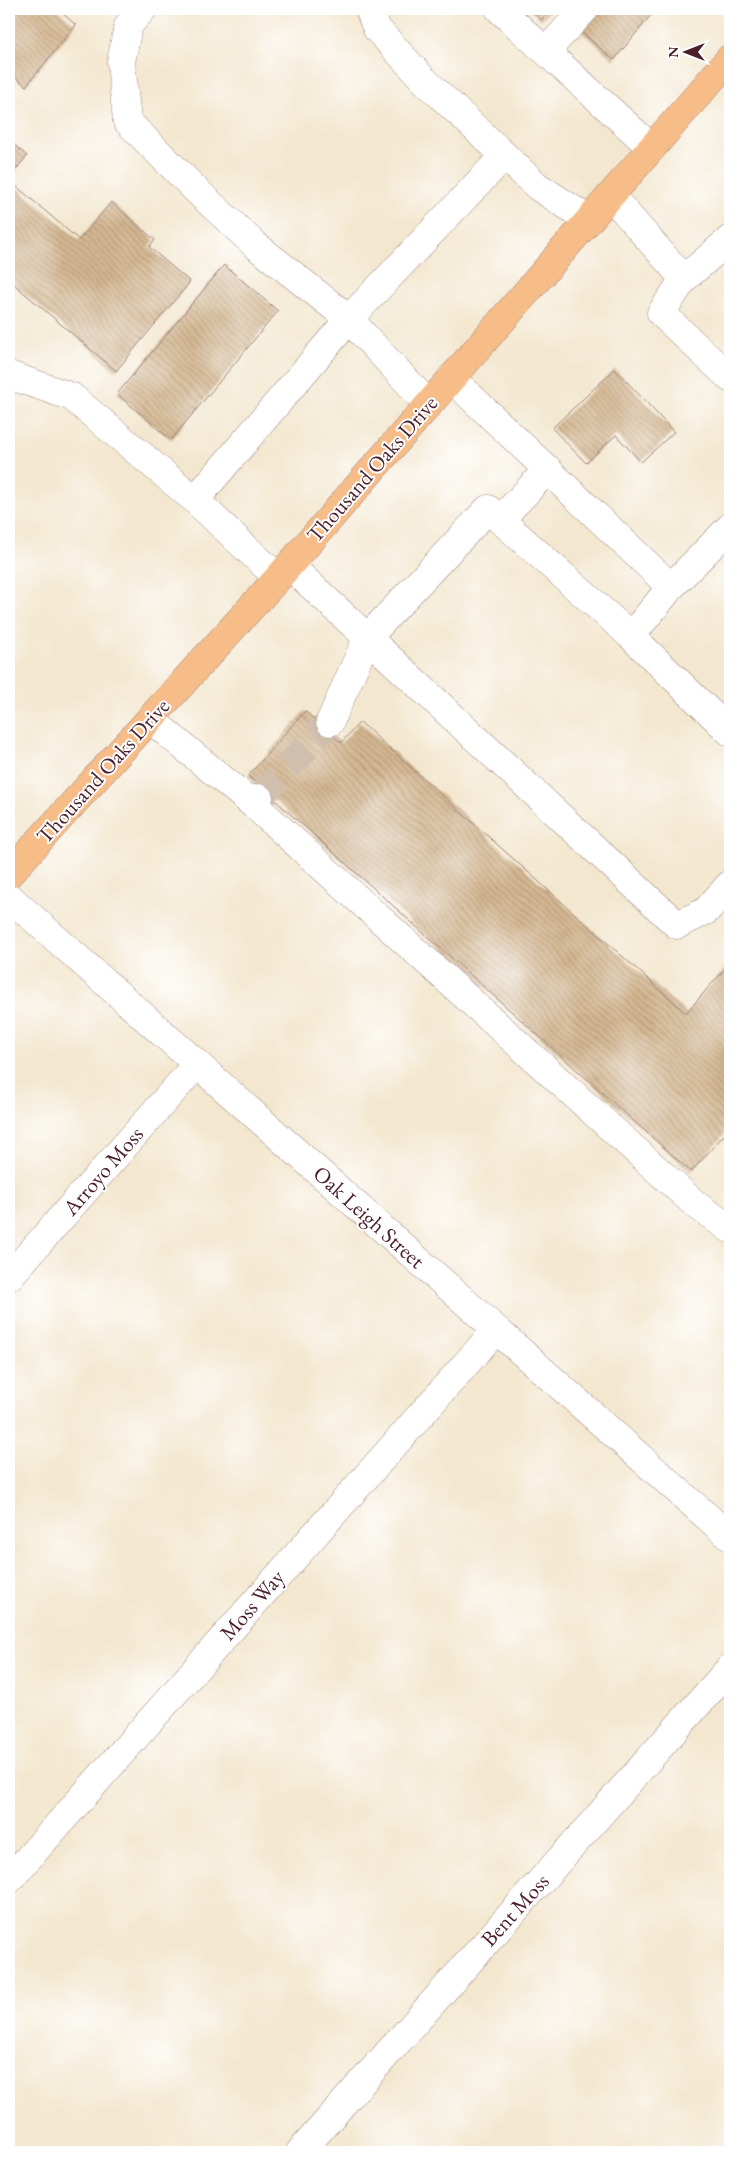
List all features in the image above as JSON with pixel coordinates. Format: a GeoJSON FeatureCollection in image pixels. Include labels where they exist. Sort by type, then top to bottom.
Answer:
{"type":"FeatureCollection","features":[{"type":"Feature","properties":{"kind":"main road","name":"Thousand Oaks Drive"},"geometry":{"type":"LineString","coordinates":[[9,874],[283,572],[652,148],[726,71]]}},
{"type":"Feature","properties":{"kind":"street"},"geometry":{"type":"LineString","coordinates":[[143,9],[128,26],[121,62],[127,121],[197,191],[254,244],[349,319],[428,404]]}},
{"type":"Feature","properties":{"kind":"street"},"geometry":{"type":"LineString","coordinates":[[369,9],[377,29],[424,80],[537,186],[589,220]]}},
{"type":"Feature","properties":{"kind":"street"},"geometry":{"type":"LineString","coordinates":[[499,9],[652,148]]}},
{"type":"Feature","properties":{"kind":"street"},"geometry":{"type":"LineString","coordinates":[[546,51],[585,9]]}},
{"type":"Feature","properties":{"kind":"street"},"geometry":{"type":"LineString","coordinates":[[195,500],[349,319],[504,156]]}},
{"type":"Feature","properties":{"kind":"street"},"geometry":{"type":"LineString","coordinates":[[611,196],[684,279]]}},
{"type":"Feature","properties":{"kind":"street"},"geometry":{"type":"LineString","coordinates":[[730,239],[684,279],[661,313],[730,378]]}},
{"type":"Feature","properties":{"kind":"street"},"geometry":{"type":"LineString","coordinates":[[9,375],[72,397],[283,572],[367,638],[677,925],[706,911],[730,884]]}},
{"type":"Feature","properties":{"kind":"street"},"geometry":{"type":"LineString","coordinates":[[451,378],[672,587]]}},
{"type":"Feature","properties":{"kind":"street"},"geometry":{"type":"LineString","coordinates":[[500,520],[548,469]]}},
{"type":"Feature","properties":{"kind":"street"},"geometry":{"type":"LineString","coordinates":[[330,722],[367,638],[488,509],[631,636],[730,732]]}},
{"type":"Feature","properties":{"kind":"street"},"geometry":{"type":"LineString","coordinates":[[631,636],[672,587],[730,527]]}},
{"type":"Feature","properties":{"kind":"street"},"geometry":{"type":"LineString","coordinates":[[150,719],[257,801],[695,1204],[730,1229]]}},
{"type":"Feature","properties":{"kind":"street","name":"Oak Leigh Street"},"geometry":{"type":"LineString","coordinates":[[9,897],[730,1537]]}},
{"type":"Feature","properties":{"kind":"street","name":"Arroyo Moss"},"geometry":{"type":"LineString","coordinates":[[9,1277],[197,1064]]}},
{"type":"Feature","properties":{"kind":"street","name":"Moss Way"},"geometry":{"type":"LineString","coordinates":[[9,1880],[496,1330]]}},
{"type":"Feature","properties":{"kind":"street","name":"Bent Moss"},"geometry":{"type":"LineString","coordinates":[[300,2152],[730,1668]]}},
{"type":"Feature","properties":{"kind":"building"},"geometry":{"type":"Polygon","coordinates":[[[9,9],[57,9],[76,25],[26,86],[9,72],[9,9]]]}},
{"type":"Feature","properties":{"kind":"building"},"geometry":{"type":"Polygon","coordinates":[[[529,9],[551,9],[541,20],[529,9]]]}},
{"type":"Feature","properties":{"kind":"building"},"geometry":{"type":"Polygon","coordinates":[[[598,9],[656,9],[614,60],[580,31],[598,9]]]}},
{"type":"Feature","properties":{"kind":"building"},"geometry":{"type":"Polygon","coordinates":[[[9,140],[27,156],[9,178],[9,140]]]}},
{"type":"Feature","properties":{"kind":"building"},"geometry":{"type":"Polygon","coordinates":[[[9,180],[79,240],[111,202],[155,240],[149,247],[190,282],[116,371],[9,280],[9,180]]]}},
{"type":"Feature","properties":{"kind":"building"},"geometry":{"type":"Polygon","coordinates":[[[224,265],[278,311],[171,440],[117,394],[224,265]]]}},
{"type":"Feature","properties":{"kind":"building"},"geometry":{"type":"Polygon","coordinates":[[[615,369],[674,432],[641,462],[616,435],[586,463],[552,428],[615,369]]]}},
{"type":"Feature","properties":{"kind":"building"},"geometry":{"type":"Polygon","coordinates":[[[305,711],[341,743],[360,722],[686,1013],[730,963],[730,1128],[691,1172],[248,776],[305,711]]]}},
{"type":"Feature","properties":{"kind":"tunnel"},"geometry":{"type":"LineString","coordinates":[[259,798],[330,722]]}}]}
